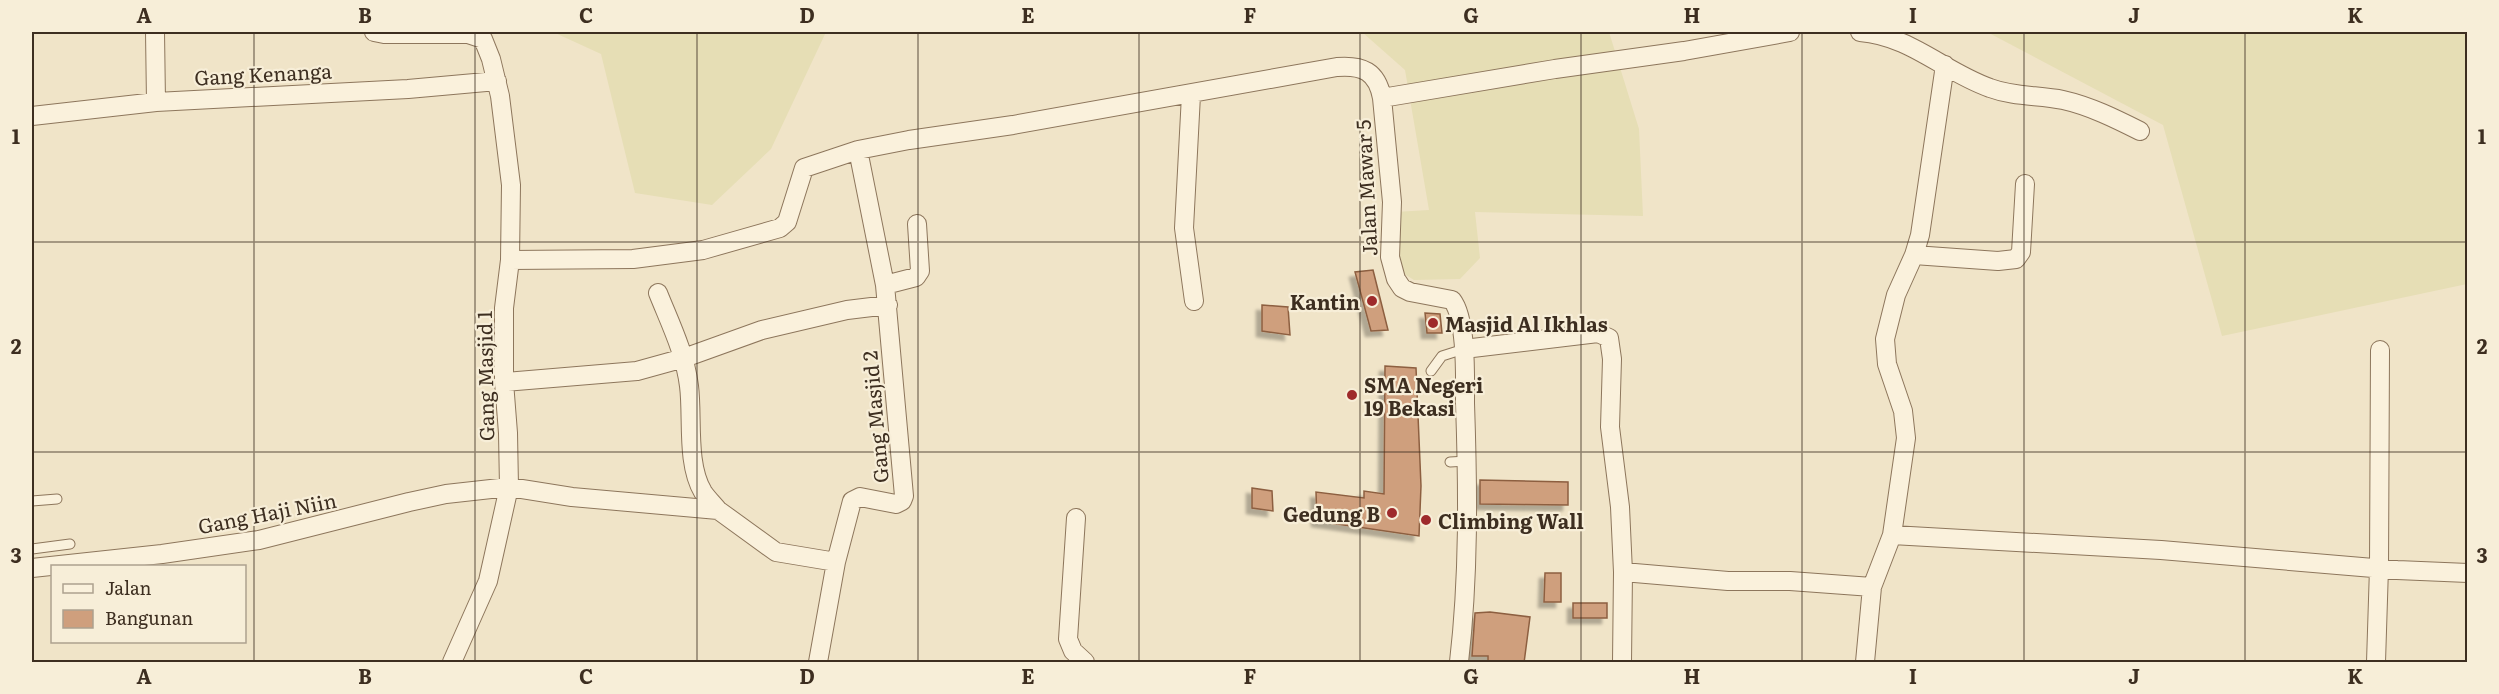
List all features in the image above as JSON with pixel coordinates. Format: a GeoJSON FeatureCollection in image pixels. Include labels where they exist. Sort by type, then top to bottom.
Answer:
{"type":"FeatureCollection","features":[{"type":"Feature","properties":{"kind":"street"},"geometry":{"type":"LineString","coordinates":[[155,32],[156,102]]}},
{"type":"Feature","properties":{"kind":"street","name":"Gang Masjid 1"},"geometry":{"type":"LineString","coordinates":[[374,32],[468,34],[478,36],[485,43],[497,81],[511,185],[510,260],[504,308],[504,382],[509,487],[488,581],[452,663]]}},
{"type":"Feature","properties":{"kind":"street"},"geometry":{"type":"LineString","coordinates":[[510,260],[633,259],[703,250],[780,228],[787,222],[804,168],[858,150],[909,140],[1013,126],[1354,66],[1368,72],[1379,84],[1382,98],[1555,69],[1684,51],[1790,32]]}},
{"type":"Feature","properties":{"kind":"street"},"geometry":{"type":"LineString","coordinates":[[1860,32],[1906,43],[1988,87],[2003,92],[2065,100],[2140,131]]}},
{"type":"Feature","properties":{"kind":"street"},"geometry":{"type":"LineString","coordinates":[[1865,663],[1872,587],[1892,535],[1906,438],[1903,411],[1887,364],[1885,339],[1896,295],[1914,255],[1926,204],[1945,65]]}},
{"type":"Feature","properties":{"kind":"street","name":"Gang Kenanga"},"geometry":{"type":"LineString","coordinates":[[32,116],[156,102],[408,89],[497,81]]}},
{"type":"Feature","properties":{"kind":"street"},"geometry":{"type":"LineString","coordinates":[[1191,95],[1184,228],[1194,301]]}},
{"type":"Feature","properties":{"kind":"street","name":"Jalan Mawar 5"},"geometry":{"type":"LineString","coordinates":[[1382,98],[1392,202],[1390,257],[1396,279],[1402,288],[1410,292],[1452,300],[1458,312],[1464,349],[1459,461],[1469,511],[1466,602],[1459,663]]}},
{"type":"Feature","properties":{"kind":"street","name":"Gang Masjid 2"},"geometry":{"type":"LineString","coordinates":[[818,663],[836,562],[852,501],[860,497],[896,504],[902,501],[904,496],[888,305],[858,150]]}},
{"type":"Feature","properties":{"kind":"street"},"geometry":{"type":"LineString","coordinates":[[1914,255],[1998,261],[2016,259],[2021,252],[2025,184]]}},
{"type":"Feature","properties":{"kind":"street"},"geometry":{"type":"LineString","coordinates":[[885,285],[916,277],[920,271],[917,224]]}},
{"type":"Feature","properties":{"kind":"street"},"geometry":{"type":"LineString","coordinates":[[658,293],[684,358],[689,386],[693,455],[702,491],[718,510],[776,552],[836,562]]}},
{"type":"Feature","properties":{"kind":"street"},"geometry":{"type":"LineString","coordinates":[[504,382],[637,371],[684,358],[762,330],[847,310],[888,305]]}},
{"type":"Feature","properties":{"kind":"street"},"geometry":{"type":"LineString","coordinates":[[1464,349],[1598,333],[1609,338],[1612,359],[1610,428],[1620,507],[1623,572],[1622,663]]}},
{"type":"Feature","properties":{"kind":"street"},"geometry":{"type":"LineString","coordinates":[[2376,663],[2380,350]]}},
{"type":"Feature","properties":{"kind":"street","name":"Gang Haji Niin"},"geometry":{"type":"LineString","coordinates":[[60,565],[162,554],[259,540],[446,494],[509,487],[572,497],[718,510]]}},
{"type":"Feature","properties":{"kind":"street"},"geometry":{"type":"LineString","coordinates":[[1076,518],[1068,639],[1073,651],[1085,663]]}},
{"type":"Feature","properties":{"kind":"street"},"geometry":{"type":"LineString","coordinates":[[1892,535],[2161,550],[2468,573]]}},
{"type":"Feature","properties":{"kind":"street","name":"Gang Haji Niin"},"geometry":{"type":"LineString","coordinates":[[32,568],[51,566]]}},
{"type":"Feature","properties":{"kind":"street"},"geometry":{"type":"LineString","coordinates":[[1623,572],[1728,581],[1790,581],[1872,587]]}},
{"type":"Feature","properties":{"kind":"lane"},"geometry":{"type":"LineString","coordinates":[[1431,371],[1442,356],[1464,349]]}},
{"type":"Feature","properties":{"kind":"lane"},"geometry":{"type":"LineString","coordinates":[[32,501],[57,499]]}},
{"type":"Feature","properties":{"kind":"lane"},"geometry":{"type":"LineString","coordinates":[[32,549],[70,544]]}},
{"type":"Feature","properties":{"kind":"shaded area"},"geometry":{"type":"Polygon","coordinates":[[[553,32],[826,32],[771,149],[712,205],[635,193],[601,54],[553,32]]]}},
{"type":"Feature","properties":{"kind":"shaded area"},"geometry":{"type":"Polygon","coordinates":[[[1362,32],[1609,32],[1639,129],[1643,216],[1475,212],[1480,258],[1460,279],[1414,280],[1398,270],[1395,212],[1429,210],[1405,70],[1362,32]]]}},
{"type":"Feature","properties":{"kind":"shaded area"},"geometry":{"type":"Polygon","coordinates":[[[1987,32],[2467,32],[2467,284],[2222,336],[2163,125],[1987,32]]]}},
{"type":"Feature","properties":{"kind":"building","name":"Kantin"},"geometry":{"type":"Polygon","coordinates":[[[1373,270],[1388,330],[1371,331],[1355,272],[1373,270]]]}},
{"type":"Feature","properties":{"kind":"building"},"geometry":{"type":"Polygon","coordinates":[[[1262,305],[1288,307],[1290,335],[1262,331],[1262,305]]]}},
{"type":"Feature","properties":{"kind":"building","name":"Masjid Al Ikhlas"},"geometry":{"type":"Polygon","coordinates":[[[1425,313],[1440,314],[1442,333],[1427,333],[1425,313]]]}},
{"type":"Feature","properties":{"kind":"building"},"geometry":{"type":"Polygon","coordinates":[[[1385,366],[1416,368],[1421,486],[1419,536],[1317,521],[1316,492],[1364,498],[1364,491],[1384,494],[1385,366]]]}},
{"type":"Feature","properties":{"kind":"building"},"geometry":{"type":"Polygon","coordinates":[[[1480,480],[1568,482],[1568,505],[1480,504],[1480,480]]]}},
{"type":"Feature","properties":{"kind":"building"},"geometry":{"type":"Polygon","coordinates":[[[1252,488],[1272,491],[1273,511],[1252,508],[1252,488]]]}},
{"type":"Feature","properties":{"kind":"building"},"geometry":{"type":"Polygon","coordinates":[[[1545,573],[1561,573],[1561,602],[1544,602],[1545,573]]]}},
{"type":"Feature","properties":{"kind":"building"},"geometry":{"type":"Polygon","coordinates":[[[1573,603],[1607,603],[1607,618],[1573,618],[1573,603]]]}},
{"type":"Feature","properties":{"kind":"building"},"geometry":{"type":"Polygon","coordinates":[[[1490,612],[1530,617],[1524,663],[1488,663],[1488,656],[1472,656],[1475,613],[1490,612]]]}},
{"type":"Feature","properties":{"kind":"place","name":"Kantin"},"geometry":{"type":"Point","coordinates":[1372,301]}},
{"type":"Feature","properties":{"kind":"place","name":"Masjid Al Ikhlas"},"geometry":{"type":"Point","coordinates":[1433,323]}},
{"type":"Feature","properties":{"kind":"place","name":"SMA Negeri 19 Bekasi"},"geometry":{"type":"Point","coordinates":[1352,395]}},
{"type":"Feature","properties":{"kind":"place","name":"Gedung B"},"geometry":{"type":"Point","coordinates":[1392,513]}},
{"type":"Feature","properties":{"kind":"place","name":"Climbing Wall"},"geometry":{"type":"Point","coordinates":[1426,520]}}]}
